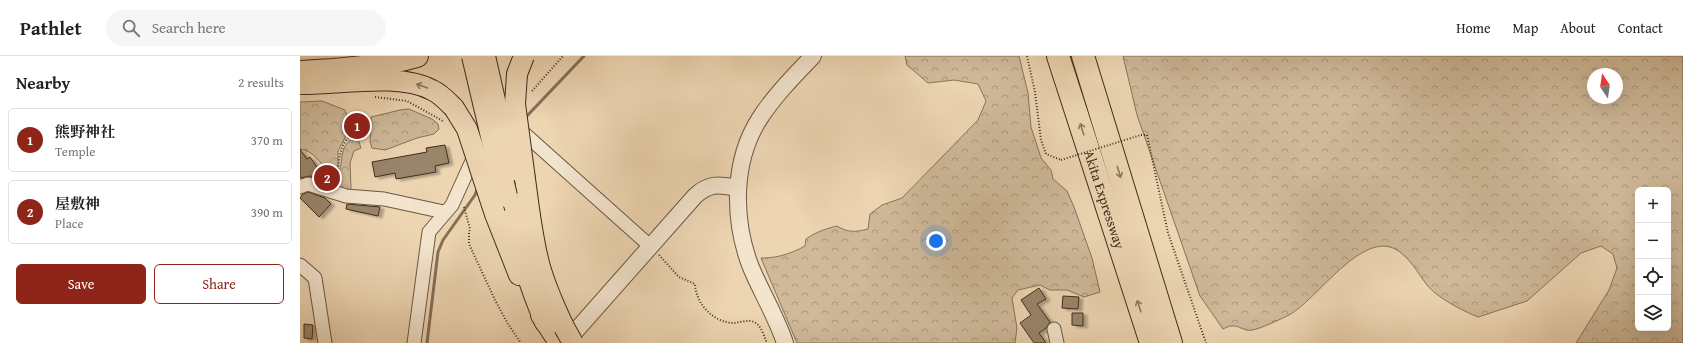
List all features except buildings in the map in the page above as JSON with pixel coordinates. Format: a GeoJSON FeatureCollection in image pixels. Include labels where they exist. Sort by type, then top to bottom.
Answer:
{"type":"FeatureCollection","features":[{"type":"Feature","properties":{"kind":"highway"},"geometry":{"type":"LineString","coordinates":[[300,57],[317,56]]}},
{"type":"Feature","properties":{"kind":"highway"},"geometry":{"type":"LineString","coordinates":[[300,72],[369,66],[417,56]]}},
{"type":"Feature","properties":{"kind":"highway"},"geometry":{"type":"LineString","coordinates":[[473,56],[511,195],[520,251],[530,283],[560,336]]}},
{"type":"Feature","properties":{"kind":"highway","name":"Akita Expressway"},"geometry":{"type":"LineString","coordinates":[[1058,56],[1151,343]]}},
{"type":"Feature","properties":{"kind":"highway","name":"Akita Expressway"},"geometry":{"type":"LineString","coordinates":[[1083,56],[1171,343]]}},
{"type":"Feature","properties":{"kind":"main road"},"geometry":{"type":"LineString","coordinates":[[485,56],[511,195]]}},
{"type":"Feature","properties":{"kind":"main road"},"geometry":{"type":"LineString","coordinates":[[511,195],[517,74],[524,56]]}},
{"type":"Feature","properties":{"kind":"main road"},"geometry":{"type":"LineString","coordinates":[[300,84],[387,81],[417,84],[433,90],[445,99],[451,116],[467,128],[511,195]]}},
{"type":"Feature","properties":{"kind":"street"},"geometry":{"type":"LineString","coordinates":[[785,343],[746,252],[738,211],[738,188],[746,146],[759,119],[774,97],[813,56]]}},
{"type":"Feature","properties":{"kind":"street"},"geometry":{"type":"LineString","coordinates":[[414,343],[429,232],[444,212],[452,205],[459,193],[472,161],[507,119],[650,246]]}},
{"type":"Feature","properties":{"kind":"street"},"geometry":{"type":"LineString","coordinates":[[300,187],[308,184],[331,192],[359,198],[384,199],[444,212]]}},
{"type":"Feature","properties":{"kind":"street"},"geometry":{"type":"LineString","coordinates":[[560,336],[650,246],[703,188],[718,185],[738,188]]}},
{"type":"Feature","properties":{"kind":"street"},"geometry":{"type":"LineString","coordinates":[[300,265],[315,278],[325,343]]}},
{"type":"Feature","properties":{"kind":"street"},"geometry":{"type":"LineString","coordinates":[[1054,329],[1057,343]]}},
{"type":"Feature","properties":{"kind":"path"},"geometry":{"type":"LineString","coordinates":[[531,92],[563,56]]}},
{"type":"Feature","properties":{"kind":"path"},"geometry":{"type":"LineString","coordinates":[[1027,56],[1035,92],[1041,140],[1046,154],[1061,160],[1141,135],[1147,135],[1168,233],[1206,343]]}},
{"type":"Feature","properties":{"kind":"path"},"geometry":{"type":"LineString","coordinates":[[373,96],[407,101],[451,116]]}},
{"type":"Feature","properties":{"kind":"path"},"geometry":{"type":"LineString","coordinates":[[331,192],[340,168],[339,153],[349,136],[355,133]]}},
{"type":"Feature","properties":{"kind":"path"},"geometry":{"type":"LineString","coordinates":[[464,206],[470,229],[468,233],[469,244],[494,300],[521,343]]}},
{"type":"Feature","properties":{"kind":"path"},"geometry":{"type":"LineString","coordinates":[[650,246],[679,276],[695,284],[695,291],[703,307],[715,319],[722,322],[734,323],[749,321],[755,323],[763,333],[767,343]]}},
{"type":"Feature","properties":{"kind":"green space"},"geometry":{"type":"Polygon","coordinates":[[[905,56],[1019,56],[1028,93],[1031,127],[1041,158],[1051,170],[1053,179],[1067,191],[1092,258],[1100,292],[1084,297],[1067,290],[1050,290],[1040,285],[1018,290],[1012,298],[1017,328],[1015,343],[797,343],[761,258],[784,255],[794,251],[805,246],[806,239],[821,231],[833,227],[837,226],[845,230],[852,231],[868,229],[870,214],[882,205],[902,198],[978,120],[986,101],[978,84],[954,80],[928,83],[907,65],[905,56]]]}},
{"type":"Feature","properties":{"kind":"green space"},"geometry":{"type":"Polygon","coordinates":[[[1123,56],[1683,56],[1683,343],[1576,343],[1609,290],[1617,268],[1613,254],[1601,246],[1581,253],[1527,301],[1478,317],[1443,299],[1431,290],[1410,262],[1402,254],[1397,250],[1383,246],[1369,249],[1355,257],[1340,269],[1300,307],[1289,315],[1256,329],[1247,330],[1230,326],[1223,329],[1200,296],[1137,115],[1123,56]]]}},
{"type":"Feature","properties":{"kind":"green space"},"geometry":{"type":"Polygon","coordinates":[[[322,101],[345,110],[350,122],[349,130],[338,151],[338,168],[332,181],[329,179],[329,172],[313,155],[300,149],[300,102],[322,101]]]}},
{"type":"Feature","properties":{"kind":"green space"},"geometry":{"type":"Polygon","coordinates":[[[409,109],[432,119],[438,124],[439,129],[434,134],[417,138],[385,150],[372,148],[370,142],[371,117],[409,109]]]}},
{"type":"Feature","properties":{"kind":"green space"},"geometry":{"type":"Polygon","coordinates":[[[353,138],[358,139],[361,148],[354,151],[350,163],[351,188],[349,192],[344,193],[337,183],[337,179],[344,148],[353,138]]]}},
{"type":"Feature","properties":{"kind":"waterway"},"geometry":{"type":"LineString","coordinates":[[525,118],[584,56]]}},
{"type":"Feature","properties":{"kind":"waterway"},"geometry":{"type":"LineString","coordinates":[[427,343],[438,252],[443,240],[475,195],[478,187]]}},
{"type":"Feature","properties":{"kind":"place","name":"熊野神社"},"geometry":{"type":"Point","coordinates":[357,126]}},
{"type":"Feature","properties":{"kind":"place","name":"屋敷神"},"geometry":{"type":"Point","coordinates":[327,178]}}]}
